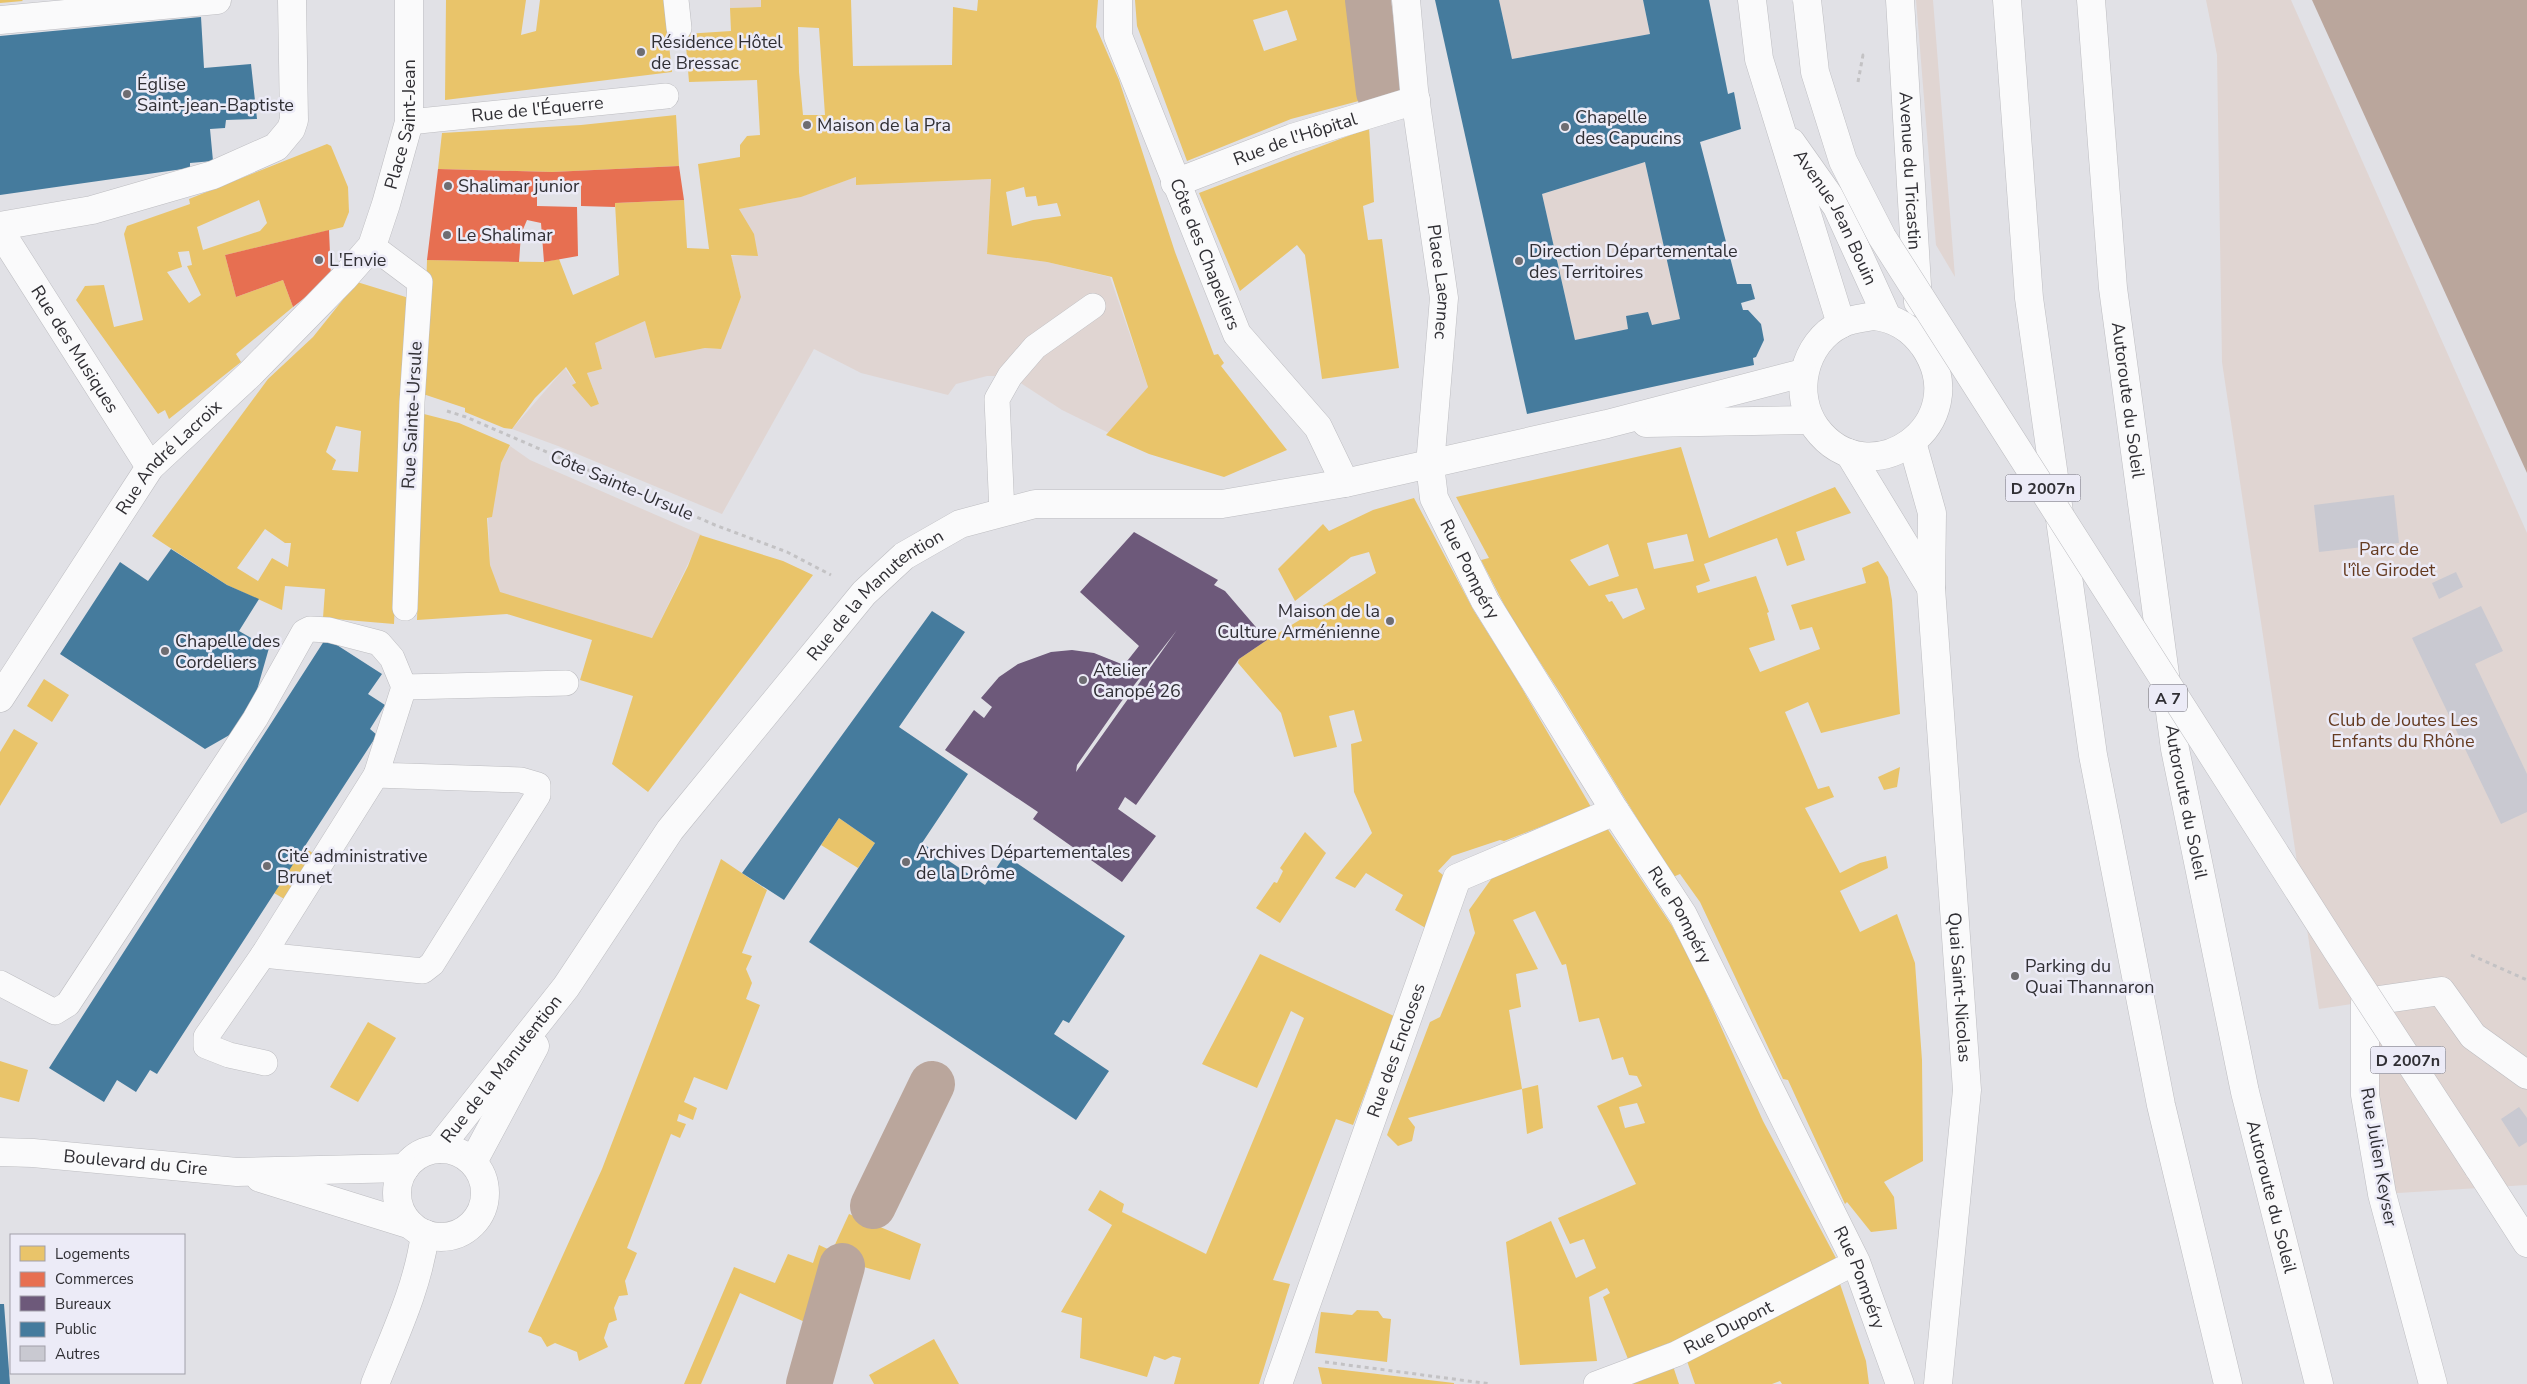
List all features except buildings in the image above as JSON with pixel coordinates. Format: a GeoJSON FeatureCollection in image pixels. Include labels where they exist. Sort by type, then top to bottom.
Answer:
{"type":"FeatureCollection","features":[{"type":"Feature","properties":{"kind":"main road"},"geometry":{"type":"LineString","coordinates":[[0,226],[92,210],[213,176],[276,147],[291,129],[294,120],[292,0]]}},
{"type":"Feature","properties":{"kind":"main road","name":"Place Saint-Jean"},"geometry":{"type":"LineString","coordinates":[[372,246],[409,122],[410,0]]}},
{"type":"Feature","properties":{"kind":"main road","name":"Côte des Chapeliers"},"geometry":{"type":"LineString","coordinates":[[1118,0],[1118,36],[1175,183],[1237,334],[1318,427],[1345,483]]}},
{"type":"Feature","properties":{"kind":"main road","name":"Place Laennec"},"geometry":{"type":"LineString","coordinates":[[1406,0],[1429,205],[1444,298],[1430,465]]}},
{"type":"Feature","properties":{"kind":"main road","name":"Avenue Jean Bouin"},"geometry":{"type":"LineString","coordinates":[[1752,0],[1759,59],[1776,120],[1841,324]]}},
{"type":"Feature","properties":{"kind":"main road","name":"D 2007n"},"geometry":{"type":"LineString","coordinates":[[1807,0],[1815,72],[1843,161],[1882,237],[2332,943],[2527,1243]]}},
{"type":"Feature","properties":{"kind":"main road","name":"Avenue du Tricastin"},"geometry":{"type":"LineString","coordinates":[[1900,0],[1920,341]]}},
{"type":"Feature","properties":{"kind":"main road"},"geometry":{"type":"LineString","coordinates":[[2007,0],[2029,298],[2093,755],[2161,1105],[2228,1384]]}},
{"type":"Feature","properties":{"kind":"main road","name":"Autoroute du Soleil"},"geometry":{"type":"LineString","coordinates":[[2091,0],[2113,288],[2175,749],[2245,1092],[2319,1384]]}},
{"type":"Feature","properties":{"kind":"main road"},"geometry":{"type":"LineString","coordinates":[[0,20],[210,1]]}},
{"type":"Feature","properties":{"kind":"main road","name":"Rue de l'Hôpital"},"geometry":{"type":"LineString","coordinates":[[1175,183],[1292,138],[1416,100]]}},
{"type":"Feature","properties":{"kind":"main road","name":"Avenue Jean Bouin"},"geometry":{"type":"LineString","coordinates":[[1776,120],[1836,207],[1887,317]]}},
{"type":"Feature","properties":{"kind":"main road","name":"Rue des Musiques"},"geometry":{"type":"LineString","coordinates":[[0,232],[150,467]]}},
{"type":"Feature","properties":{"kind":"main road","name":"Rue André Lacroix"},"geometry":{"type":"LineString","coordinates":[[0,698],[150,467],[250,374],[344,278],[372,246]]}},
{"type":"Feature","properties":{"kind":"main road"},"geometry":{"type":"LineString","coordinates":[[1874,316],[1887,317],[1904,324],[1920,341],[1934,360],[1939,384],[1937,403],[1928,424],[1912,442],[1892,454],[1873,456],[1849,453],[1824,439],[1810,420],[1803,397],[1803,373],[1809,358],[1822,339],[1841,324],[1874,316]]}},
{"type":"Feature","properties":{"kind":"main road"},"geometry":{"type":"LineString","coordinates":[[1607,424],[1803,373]]}},
{"type":"Feature","properties":{"kind":"main road"},"geometry":{"type":"LineString","coordinates":[[1607,424],[1810,420]]}},
{"type":"Feature","properties":{"kind":"main road","name":"Rue de la Manutention"},"geometry":{"type":"LineString","coordinates":[[438,1149],[566,987],[670,830],[864,593],[904,556],[960,524],[1035,504],[1222,504],[1345,483],[1607,424]]}},
{"type":"Feature","properties":{"kind":"main road","name":"Quai Saint-Nicolas"},"geometry":{"type":"LineString","coordinates":[[1912,442],[1932,513],[1931,588],[1967,1090],[1938,1384]]}},
{"type":"Feature","properties":{"kind":"main road","name":"Quai Saint-Nicolas"},"geometry":{"type":"LineString","coordinates":[[1849,453],[1931,588]]}},
{"type":"Feature","properties":{"kind":"main road","name":"Rue Pompéry"},"geometry":{"type":"LineString","coordinates":[[1430,465],[1434,498],[1485,600],[1615,811],[1683,916],[1856,1262],[1900,1384]]}},
{"type":"Feature","properties":{"kind":"main road","name":"Rue des Encloses"},"geometry":{"type":"LineString","coordinates":[[1278,1384],[1457,878],[1615,811]]}},
{"type":"Feature","properties":{"kind":"main road","name":"Rue de la Manutention"},"geometry":{"type":"LineString","coordinates":[[473,1162],[566,987]]}},
{"type":"Feature","properties":{"kind":"main road","name":"Rue Julien Keyser"},"geometry":{"type":"LineString","coordinates":[[2433,1384],[2382,1194],[2366,1096],[2365,1002],[2442,991],[2473,1036],[2527,1075]]}},
{"type":"Feature","properties":{"kind":"main road","name":"Boulevard du Cire"},"geometry":{"type":"LineString","coordinates":[[0,1143],[33,1153]]}},
{"type":"Feature","properties":{"kind":"main road"},"geometry":{"type":"LineString","coordinates":[[438,1149],[462,1154],[473,1162],[482,1174],[486,1188],[484,1203],[478,1217],[468,1228],[454,1235],[439,1237],[418,1229],[400,1208],[398,1198],[400,1177],[405,1168],[425,1152],[438,1149]]}},
{"type":"Feature","properties":{"kind":"main road","name":"Boulevard du Cire"},"geometry":{"type":"LineString","coordinates":[[0,1152],[33,1153],[237,1172],[405,1168]]}},
{"type":"Feature","properties":{"kind":"main road","name":"Boulevard du Cire"},"geometry":{"type":"LineString","coordinates":[[237,1172],[418,1229]]}},
{"type":"Feature","properties":{"kind":"main road"},"geometry":{"type":"LineString","coordinates":[[375,1384],[415,1286],[421,1262],[418,1229]]}},
{"type":"Feature","properties":{"kind":"main road"},"geometry":{"type":"LineString","coordinates":[[1286,1357],[1292,1384]]}},
{"type":"Feature","properties":{"kind":"lane"},"geometry":{"type":"LineString","coordinates":[[676,0],[679,28]]}},
{"type":"Feature","properties":{"kind":"lane","name":"Rue de l'Équerre"},"geometry":{"type":"LineString","coordinates":[[409,122],[666,96]]}},
{"type":"Feature","properties":{"kind":"lane","name":"Rue Sainte-Ursule"},"geometry":{"type":"LineString","coordinates":[[372,246],[420,282],[411,421],[405,608]]}},
{"type":"Feature","properties":{"kind":"lane"},"geometry":{"type":"LineString","coordinates":[[1002,513],[996,399],[1010,376],[1035,346],[1093,306]]}},
{"type":"Feature","properties":{"kind":"lane"},"geometry":{"type":"LineString","coordinates":[[0,983],[55,1012],[68,1004],[255,720],[304,632],[310,629],[329,630],[379,643],[392,658],[404,687],[376,775],[263,955],[206,1037],[206,1046],[229,1055],[265,1063]]}},
{"type":"Feature","properties":{"kind":"lane"},"geometry":{"type":"LineString","coordinates":[[404,687],[566,682]]}},
{"type":"Feature","properties":{"kind":"lane"},"geometry":{"type":"LineString","coordinates":[[263,955],[423,971],[432,964],[538,795],[538,785],[521,780],[376,775]]}},
{"type":"Feature","properties":{"kind":"lane","name":"Rue Dupont"},"geometry":{"type":"LineString","coordinates":[[1596,1384],[1676,1354],[1856,1262]]}},
{"type":"Feature","properties":{"kind":"path","name":"Côte Sainte-Ursule"},"geometry":{"type":"LineString","coordinates":[[442,410],[466,417],[698,517],[787,552],[818,569]]}},
{"type":"Feature","properties":{"kind":"path"},"geometry":{"type":"LineString","coordinates":[[2471,955],[2527,980]]}},
{"type":"Feature","properties":{"kind":"path"},"geometry":{"type":"LineString","coordinates":[[1286,1357],[1491,1384]]}},
{"type":"Feature","properties":{"kind":"green space"},"geometry":{"type":"Polygon","coordinates":[[[730,0],[762,0],[762,7],[730,8],[730,0]]]}},
{"type":"Feature","properties":{"kind":"green space"},"geometry":{"type":"Polygon","coordinates":[[[1499,0],[1643,0],[1650,34],[1512,59],[1499,0]]]}},
{"type":"Feature","properties":{"kind":"green space"},"geometry":{"type":"Polygon","coordinates":[[[1916,0],[1933,0],[1955,277],[1936,245],[1916,0]]]}},
{"type":"Feature","properties":{"kind":"green space","name":"Parc de l'île Girodet"},"geometry":{"type":"Polygon","coordinates":[[[2206,0],[2291,0],[2527,533],[2527,1185],[2382,1194],[2365,1002],[2319,1009],[2222,362],[2217,55],[2206,0]]]}},
{"type":"Feature","properties":{"kind":"green space"},"geometry":{"type":"Polygon","coordinates":[[[1645,162],[1680,319],[1652,325],[1626,316],[1628,329],[1575,340],[1542,194],[1645,162]]]}},
{"type":"Feature","properties":{"kind":"green space"},"geometry":{"type":"Polygon","coordinates":[[[856,177],[856,185],[991,179],[987,253],[1047,262],[1110,277],[1148,387],[1109,433],[1062,410],[1010,376],[987,376],[956,384],[948,395],[861,373],[814,349],[722,514],[558,446],[512,429],[565,368],[576,384],[573,386],[591,407],[599,404],[587,373],[602,369],[594,343],[645,321],[655,358],[705,348],[720,349],[741,297],[731,256],[757,255],[739,209],[800,197],[856,177]]]}},
{"type":"Feature","properties":{"kind":"green space"},"geometry":{"type":"Polygon","coordinates":[[[510,446],[530,460],[702,535],[652,638],[499,593],[490,565],[488,518],[491,517],[501,463],[510,446]]]}},
{"type":"Feature","properties":{"kind":"shaded area"},"geometry":{"type":"Polygon","coordinates":[[[2312,0],[2527,0],[2527,473],[2312,0]]]}},
{"type":"Feature","properties":{"kind":"waterway"},"geometry":{"type":"LineString","coordinates":[[1368,0],[1379,92]]}},
{"type":"Feature","properties":{"kind":"waterway"},"geometry":{"type":"LineString","coordinates":[[873,1206],[932,1084]]}},
{"type":"Feature","properties":{"kind":"waterway"},"geometry":{"type":"LineString","coordinates":[[809,1384],[842,1266]]}},
{"type":"Feature","properties":{"kind":"place","name":"Résidence Hôtel de Bressac"},"geometry":{"type":"Point","coordinates":[641,52]}},
{"type":"Feature","properties":{"kind":"place","name":"Église Saint-jean-Baptiste"},"geometry":{"type":"Point","coordinates":[127,94]}},
{"type":"Feature","properties":{"kind":"place","name":"Maison de la Pra"},"geometry":{"type":"Point","coordinates":[807,125]}},
{"type":"Feature","properties":{"kind":"place","name":"Chapelle des Capucins"},"geometry":{"type":"Point","coordinates":[1565,127]}},
{"type":"Feature","properties":{"kind":"place","name":"Shalimar junior"},"geometry":{"type":"Point","coordinates":[448,186]}},
{"type":"Feature","properties":{"kind":"place","name":"Le Shalimar"},"geometry":{"type":"Point","coordinates":[447,235]}},
{"type":"Feature","properties":{"kind":"place","name":"L'Envie"},"geometry":{"type":"Point","coordinates":[319,260]}},
{"type":"Feature","properties":{"kind":"place","name":"Direction Départementale des Territoires"},"geometry":{"type":"Point","coordinates":[1519,261]}},
{"type":"Feature","properties":{"kind":"place","name":"Maison de la Culture Arménienne"},"geometry":{"type":"Point","coordinates":[1390,621]}},
{"type":"Feature","properties":{"kind":"place","name":"Chapelle des Cordeliers"},"geometry":{"type":"Point","coordinates":[165,651]}},
{"type":"Feature","properties":{"kind":"place","name":"Atelier Canopé 26"},"geometry":{"type":"Point","coordinates":[1083,680]}},
{"type":"Feature","properties":{"kind":"place","name":"Archives Départementales de la Drôme"},"geometry":{"type":"Point","coordinates":[906,862]}},
{"type":"Feature","properties":{"kind":"place","name":"Cité administrative Brunet"},"geometry":{"type":"Point","coordinates":[267,866]}},
{"type":"Feature","properties":{"kind":"place","name":"Parking du Quai Thannaron"},"geometry":{"type":"Point","coordinates":[2015,976]}},
{"type":"Feature","properties":{"kind":"park label","name":"Club de Joutes Les Enfants du Rhône"},"geometry":{"type":"Point","coordinates":[2403,730]}}]}
